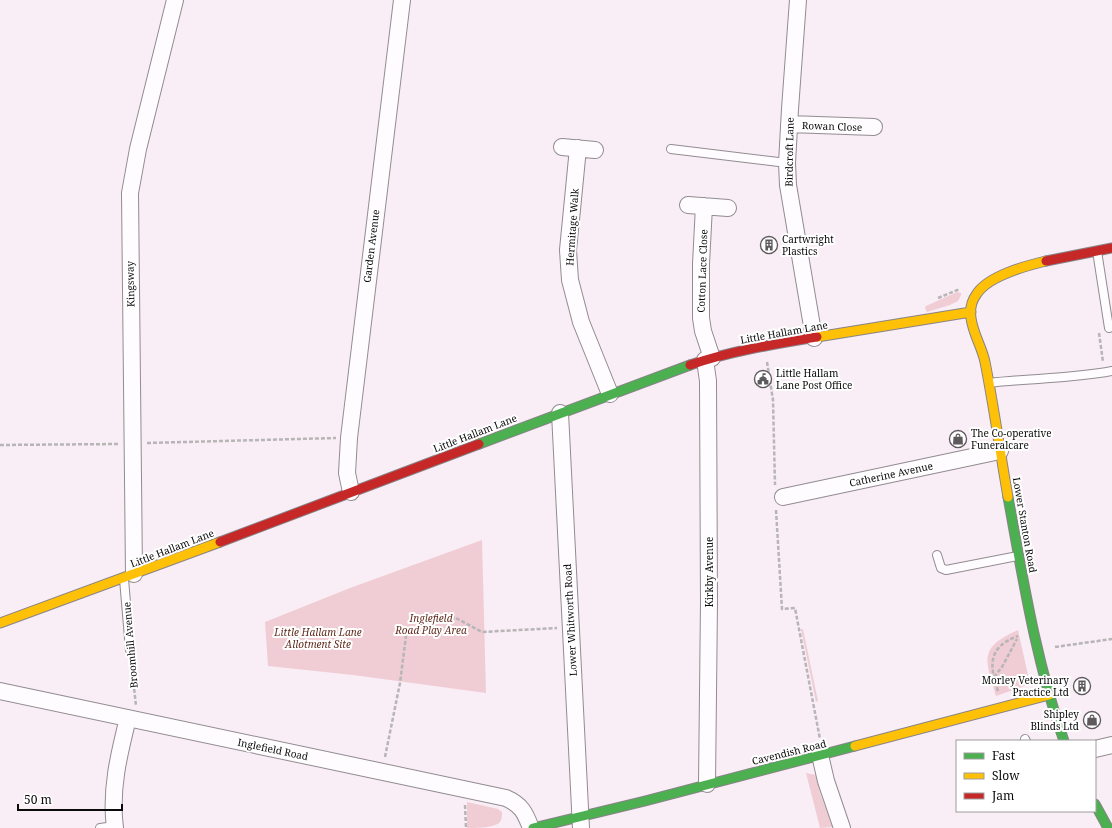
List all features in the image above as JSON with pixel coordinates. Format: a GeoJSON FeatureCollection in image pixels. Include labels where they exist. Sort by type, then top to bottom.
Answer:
{"type":"FeatureCollection","features":[{"type":"Feature","properties":{"kind":"street","name":"Kingsway"},"geometry":{"type":"LineString","coordinates":[[129,576],[130,193],[138,149],[175,0]]}},
{"type":"Feature","properties":{"kind":"street","name":"Garden Avenue"},"geometry":{"type":"LineString","coordinates":[[351,492],[347,472],[349,438],[402,0]]}},
{"type":"Feature","properties":{"kind":"street","name":"Birdcroft Lane"},"geometry":{"type":"LineString","coordinates":[[792,8],[787,163],[788,185],[790,205],[814,338]]}},
{"type":"Feature","properties":{"kind":"street","name":"Rowan Close"},"geometry":{"type":"LineString","coordinates":[[789,124],[874,127]]}},
{"type":"Feature","properties":{"kind":"street"},"geometry":{"type":"LineString","coordinates":[[562,147],[595,150]]}},
{"type":"Feature","properties":{"kind":"street","name":"Hermitage Walk"},"geometry":{"type":"LineString","coordinates":[[578,148],[568,250],[570,280],[581,322],[610,394]]}},
{"type":"Feature","properties":{"kind":"street"},"geometry":{"type":"LineString","coordinates":[[688,205],[728,208]]}},
{"type":"Feature","properties":{"kind":"street","name":"Cotton Lace Close"},"geometry":{"type":"LineString","coordinates":[[704,206],[700,318],[709,359]]}},
{"type":"Feature","properties":{"kind":"street"},"geometry":{"type":"LineString","coordinates":[[971,312],[976,294],[992,280],[1046,260],[1112,248]]}},
{"type":"Feature","properties":{"kind":"street","name":"Little Hallam Lane"},"geometry":{"type":"LineString","coordinates":[[0,623],[129,576],[560,412],[709,359],[814,338],[971,312]]}},
{"type":"Feature","properties":{"kind":"street","name":"Lower Stanton Road"},"geometry":{"type":"LineString","coordinates":[[971,312],[973,328],[983,356],[1037,651],[1064,740]]}},
{"type":"Feature","properties":{"kind":"street","name":"Kirkby Avenue"},"geometry":{"type":"LineString","coordinates":[[708,784],[709,359]]}},
{"type":"Feature","properties":{"kind":"street","name":"Lower Whitworth Road"},"geometry":{"type":"LineString","coordinates":[[560,412],[581,822]]}},
{"type":"Feature","properties":{"kind":"street","name":"Catherine Avenue"},"geometry":{"type":"LineString","coordinates":[[778,498],[1000,451]]}},
{"type":"Feature","properties":{"kind":"street","name":"Inglefield Road"},"geometry":{"type":"LineString","coordinates":[[0,691],[132,714],[506,798],[520,806],[532,828]]}},
{"type":"Feature","properties":{"kind":"street","name":"Cavendish Road"},"geometry":{"type":"LineString","coordinates":[[532,828],[581,822],[645,801],[708,784],[820,749],[1049,695]]}},
{"type":"Feature","properties":{"kind":"street"},"geometry":{"type":"LineString","coordinates":[[110,827],[116,772],[132,714]]}},
{"type":"Feature","properties":{"kind":"street"},"geometry":{"type":"LineString","coordinates":[[1096,749],[1112,745]]}},
{"type":"Feature","properties":{"kind":"street"},"geometry":{"type":"LineString","coordinates":[[820,749],[826,781],[842,828]]}},
{"type":"Feature","properties":{"kind":"street"},"geometry":{"type":"LineString","coordinates":[[1096,806],[1108,828]]}},
{"type":"Feature","properties":{"kind":"lane"},"geometry":{"type":"LineString","coordinates":[[670,149],[787,163]]}},
{"type":"Feature","properties":{"kind":"lane"},"geometry":{"type":"LineString","coordinates":[[1097,250],[1109,328],[1112,327]]}},
{"type":"Feature","properties":{"kind":"lane"},"geometry":{"type":"LineString","coordinates":[[988,383],[1045,377],[1067,378],[1112,371]]}},
{"type":"Feature","properties":{"kind":"lane"},"geometry":{"type":"LineString","coordinates":[[936,555],[941,568],[956,572],[1019,556]]}},
{"type":"Feature","properties":{"kind":"lane","name":"Broomhill Avenue"},"geometry":{"type":"LineString","coordinates":[[129,576],[130,650]]}},
{"type":"Feature","properties":{"kind":"path"},"geometry":{"type":"LineString","coordinates":[[767,357],[773,400],[782,609],[794,608],[820,749]]}},
{"type":"Feature","properties":{"kind":"path"},"geometry":{"type":"LineString","coordinates":[[148,443],[340,438]]}},
{"type":"Feature","properties":{"kind":"path"},"geometry":{"type":"LineString","coordinates":[[0,445],[123,444]]}},
{"type":"Feature","properties":{"kind":"path"},"geometry":{"type":"LineString","coordinates":[[452,620],[454,617],[482,632],[562,627]]}},
{"type":"Feature","properties":{"kind":"path"},"geometry":{"type":"LineString","coordinates":[[994,678],[1021,635],[1003,643],[995,652],[992,664],[994,678],[1000,697]]}},
{"type":"Feature","properties":{"kind":"path"},"geometry":{"type":"LineString","coordinates":[[384,764],[400,683],[406,636]]}},
{"type":"Feature","properties":{"kind":"path"},"geometry":{"type":"LineString","coordinates":[[1050,648],[1112,639]]}},
{"type":"Feature","properties":{"kind":"path","name":"Broomhill Avenue"},"geometry":{"type":"LineString","coordinates":[[130,650],[132,714]]}},
{"type":"Feature","properties":{"kind":"path"},"geometry":{"type":"LineString","coordinates":[[465,799],[466,828]]}},
{"type":"Feature","properties":{"kind":"green space"},"geometry":{"type":"Polygon","coordinates":[[[957,292],[961,293],[958,301],[927,312],[925,308],[926,306],[957,292]]]}},
{"type":"Feature","properties":{"kind":"green space"},"geometry":{"type":"Polygon","coordinates":[[[482,540],[486,693],[353,675],[268,666],[265,622],[350,588],[482,540]]]}},
{"type":"Feature","properties":{"kind":"green space"},"geometry":{"type":"Polygon","coordinates":[[[801,629],[803,629],[818,701],[816,702],[801,629]]]}},
{"type":"Feature","properties":{"kind":"green space"},"geometry":{"type":"Polygon","coordinates":[[[1018,630],[1028,675],[1027,685],[996,696],[989,673],[988,656],[996,643],[1005,636],[1018,630]]]}},
{"type":"Feature","properties":{"kind":"green space"},"geometry":{"type":"Polygon","coordinates":[[[806,773],[816,775],[820,793],[833,827],[820,828],[806,773]]]}},
{"type":"Feature","properties":{"kind":"green space"},"geometry":{"type":"Polygon","coordinates":[[[467,802],[498,809],[502,812],[501,821],[489,827],[467,828],[467,802]]]}},
{"type":"Feature","properties":{"kind":"traffic: fast"},"geometry":{"type":"LineString","coordinates":[[479,444],[690,365]]}},
{"type":"Feature","properties":{"kind":"traffic: fast"},"geometry":{"type":"LineString","coordinates":[[1008,497],[1038,651],[1054,711],[1064,740]]}},
{"type":"Feature","properties":{"kind":"traffic: fast"},"geometry":{"type":"LineString","coordinates":[[533,828],[645,801],[855,746]]}},
{"type":"Feature","properties":{"kind":"traffic: fast"},"geometry":{"type":"LineString","coordinates":[[1096,806],[1108,828]]}},
{"type":"Feature","properties":{"kind":"traffic: slow"},"geometry":{"type":"LineString","coordinates":[[1008,497],[985,362],[972,324],[971,306],[981,288],[997,277],[1046,261]]}},
{"type":"Feature","properties":{"kind":"traffic: slow"},"geometry":{"type":"LineString","coordinates":[[817,337],[971,312]]}},
{"type":"Feature","properties":{"kind":"traffic: slow"},"geometry":{"type":"LineString","coordinates":[[0,623],[220,542]]}},
{"type":"Feature","properties":{"kind":"traffic: slow"},"geometry":{"type":"LineString","coordinates":[[855,746],[1049,695]]}},
{"type":"Feature","properties":{"kind":"traffic: jam"},"geometry":{"type":"LineString","coordinates":[[1046,261],[1112,248]]}},
{"type":"Feature","properties":{"kind":"traffic: jam"},"geometry":{"type":"LineString","coordinates":[[690,365],[737,352],[817,337]]}},
{"type":"Feature","properties":{"kind":"traffic: jam"},"geometry":{"type":"LineString","coordinates":[[220,542],[479,444]]}},
{"type":"Feature","properties":{"kind":"place","name":"Cartwright Plastics"},"geometry":{"type":"Point","coordinates":[769,245]}},
{"type":"Feature","properties":{"kind":"place","name":"Little Hallam Lane Post Office"},"geometry":{"type":"Point","coordinates":[763,379]}},
{"type":"Feature","properties":{"kind":"place","name":"The Co-operative Funeralcare"},"geometry":{"type":"Point","coordinates":[958,439]}},
{"type":"Feature","properties":{"kind":"place","name":"Morley Veterinary Practice Ltd"},"geometry":{"type":"Point","coordinates":[1082,686]}},
{"type":"Feature","properties":{"kind":"place","name":"Shipley Blinds Ltd"},"geometry":{"type":"Point","coordinates":[1092,720]}},
{"type":"Feature","properties":{"kind":"park label","name":"Inglefield Road Play Area"},"geometry":{"type":"Point","coordinates":[431,624]}},
{"type":"Feature","properties":{"kind":"park label","name":"Little Hallam Lane Allotment Site"},"geometry":{"type":"Point","coordinates":[318,638]}}]}
